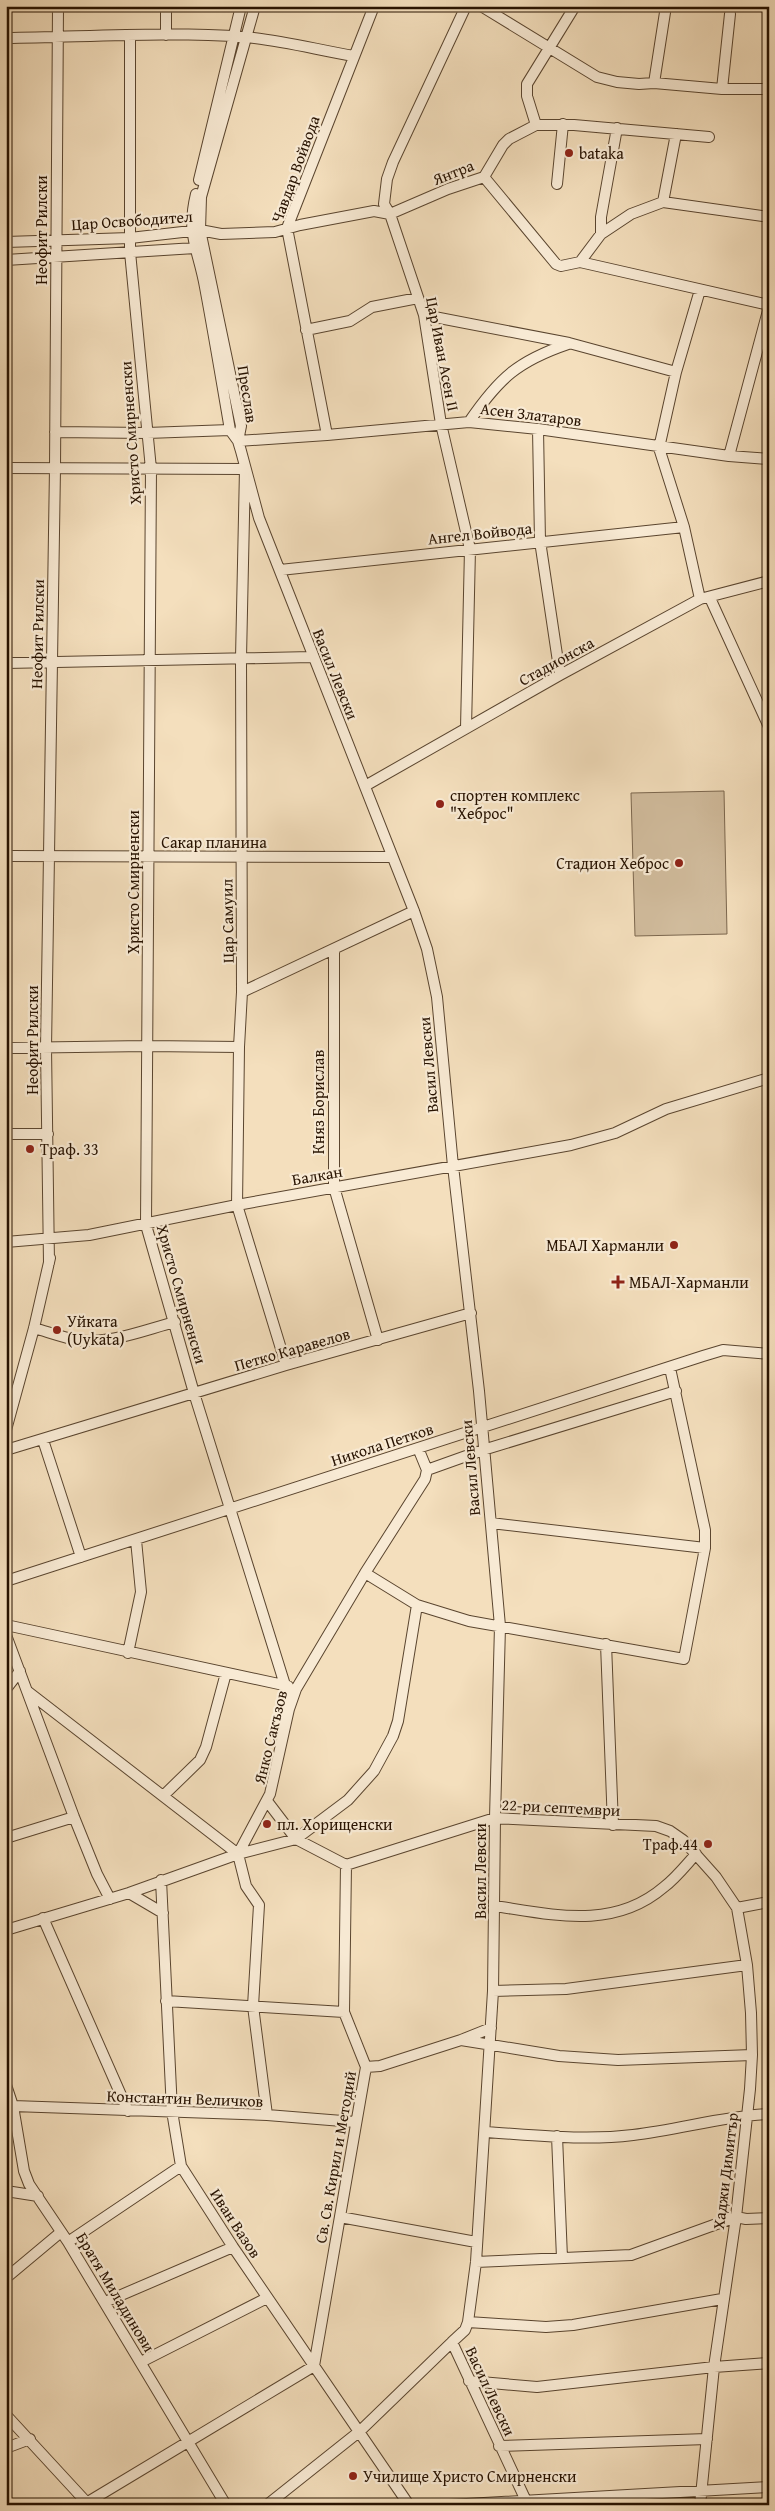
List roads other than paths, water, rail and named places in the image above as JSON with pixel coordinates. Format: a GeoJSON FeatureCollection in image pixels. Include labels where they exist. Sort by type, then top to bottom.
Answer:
{"type":"FeatureCollection","features":[{"type":"Feature","properties":{"kind":"street","name":"Неофит Рилски"},"geometry":{"type":"LineString","coordinates":[[6,1430],[34,1328],[49,1263],[51,1238],[46,1048],[55,468],[58,6]]}},
{"type":"Feature","properties":{"kind":"street"},"geometry":{"type":"LineString","coordinates":[[166,6],[166,35]]}},
{"type":"Feature","properties":{"kind":"street","name":"Преслав"},"geometry":{"type":"LineString","coordinates":[[238,440],[240,426],[192,212],[241,6]]}},
{"type":"Feature","properties":{"kind":"street","name":"Преслав"},"geometry":{"type":"LineString","coordinates":[[196,232],[201,197],[255,6]]}},
{"type":"Feature","properties":{"kind":"street","name":"Чавдар Войвода"},"geometry":{"type":"LineString","coordinates":[[327,436],[287,228],[374,6]]}},
{"type":"Feature","properties":{"kind":"street","name":"Цар Иван Асен II"},"geometry":{"type":"LineString","coordinates":[[466,6],[393,162],[387,179],[384,204],[390,214],[424,315],[441,424],[470,548],[466,728]]}},
{"type":"Feature","properties":{"kind":"street"},"geometry":{"type":"LineString","coordinates":[[481,6],[597,77],[617,82],[654,82],[722,89],[769,89]]}},
{"type":"Feature","properties":{"kind":"street"},"geometry":{"type":"LineString","coordinates":[[536,126],[527,96],[528,84],[575,6]]}},
{"type":"Feature","properties":{"kind":"street"},"geometry":{"type":"LineString","coordinates":[[654,82],[666,6]]}},
{"type":"Feature","properties":{"kind":"street"},"geometry":{"type":"LineString","coordinates":[[722,89],[730,14]]}},
{"type":"Feature","properties":{"kind":"street"},"geometry":{"type":"LineString","coordinates":[[6,38],[130,35],[246,37],[354,56]]}},
{"type":"Feature","properties":{"kind":"street","name":"Христо Смирненски"},"geometry":{"type":"LineString","coordinates":[[130,35],[130,252],[151,470],[146,1224],[194,1393],[285,1685],[289,1709]]}},
{"type":"Feature","properties":{"kind":"street"},"geometry":{"type":"LineString","coordinates":[[556,184],[563,124]]}},
{"type":"Feature","properties":{"kind":"street","name":"Янтра"},"geometry":{"type":"LineString","coordinates":[[221,234],[275,232],[374,211],[390,214],[448,189],[484,177],[503,145],[536,126],[563,124],[709,137]]}},
{"type":"Feature","properties":{"kind":"street"},"geometry":{"type":"LineString","coordinates":[[601,234],[601,217],[617,128]]}},
{"type":"Feature","properties":{"kind":"street"},"geometry":{"type":"LineString","coordinates":[[663,202],[676,134]]}},
{"type":"Feature","properties":{"kind":"street"},"geometry":{"type":"LineString","coordinates":[[484,177],[551,259],[561,266],[580,262],[769,306],[729,456]]}},
{"type":"Feature","properties":{"kind":"street"},"geometry":{"type":"LineString","coordinates":[[580,262],[601,234],[631,214],[663,202],[769,217]]}},
{"type":"Feature","properties":{"kind":"street","name":"Цар Освободител"},"geometry":{"type":"LineString","coordinates":[[6,242],[130,238],[196,232],[221,234]]}},
{"type":"Feature","properties":{"kind":"street","name":"Цар Освободител"},"geometry":{"type":"LineString","coordinates":[[6,260],[130,252],[200,245],[221,234]]}},
{"type":"Feature","properties":{"kind":"street","name":"Преслав"},"geometry":{"type":"LineString","coordinates":[[200,245],[202,271],[230,430],[238,440]]}},
{"type":"Feature","properties":{"kind":"street"},"geometry":{"type":"LineString","coordinates":[[700,290],[676,372],[659,448],[705,599],[769,728]]}},
{"type":"Feature","properties":{"kind":"street"},"geometry":{"type":"LineString","coordinates":[[306,330],[350,321],[372,307],[418,298]]}},
{"type":"Feature","properties":{"kind":"street"},"geometry":{"type":"LineString","coordinates":[[424,315],[569,344],[676,372]]}},
{"type":"Feature","properties":{"kind":"street"},"geometry":{"type":"LineString","coordinates":[[469,422],[480,406],[517,366],[533,357],[569,344]]}},
{"type":"Feature","properties":{"kind":"street","name":"Асен Златаров"},"geometry":{"type":"LineString","coordinates":[[238,440],[327,436],[469,422],[538,429],[659,448],[769,459]]}},
{"type":"Feature","properties":{"kind":"street"},"geometry":{"type":"LineString","coordinates":[[538,429],[540,542],[560,675]]}},
{"type":"Feature","properties":{"kind":"street"},"geometry":{"type":"LineString","coordinates":[[55,432],[147,433],[230,430]]}},
{"type":"Feature","properties":{"kind":"street","name":"Васил Левски"},"geometry":{"type":"LineString","coordinates":[[238,440],[259,518],[414,911],[427,949],[437,997],[453,1166],[471,1313],[500,1626],[491,2045],[476,2262],[468,2322],[465,2330],[452,2342],[499,2446],[527,2502]]}},
{"type":"Feature","properties":{"kind":"street"},"geometry":{"type":"LineString","coordinates":[[6,468],[245,469]]}},
{"type":"Feature","properties":{"kind":"street","name":"Цар Самуил"},"geometry":{"type":"LineString","coordinates":[[245,469],[241,658],[242,992],[239,1047],[237,1205],[286,1365]]}},
{"type":"Feature","properties":{"kind":"street","name":"Ангел Войвода"},"geometry":{"type":"LineString","coordinates":[[280,570],[470,548],[684,527]]}},
{"type":"Feature","properties":{"kind":"street","name":"Стадионска"},"geometry":{"type":"LineString","coordinates":[[365,786],[560,675],[705,599],[769,581]]}},
{"type":"Feature","properties":{"kind":"street"},"geometry":{"type":"LineString","coordinates":[[6,663],[312,656]]}},
{"type":"Feature","properties":{"kind":"street","name":"Сакар планина"},"geometry":{"type":"LineString","coordinates":[[6,856],[392,857]]}},
{"type":"Feature","properties":{"kind":"street"},"geometry":{"type":"LineString","coordinates":[[242,992],[414,911]]}},
{"type":"Feature","properties":{"kind":"street","name":"Княз Борислав"},"geometry":{"type":"LineString","coordinates":[[334,949],[334,1187],[378,1340]]}},
{"type":"Feature","properties":{"kind":"street"},"geometry":{"type":"LineString","coordinates":[[6,1048],[239,1047]]}},
{"type":"Feature","properties":{"kind":"street","name":"Балкан"},"geometry":{"type":"LineString","coordinates":[[6,1242],[89,1235],[237,1205],[571,1145],[615,1132],[666,1110],[769,1078]]}},
{"type":"Feature","properties":{"kind":"street"},"geometry":{"type":"LineString","coordinates":[[6,1134],[48,1134]]}},
{"type":"Feature","properties":{"kind":"street","name":"Петко Каравелов"},"geometry":{"type":"LineString","coordinates":[[6,1450],[286,1365],[471,1313]]}},
{"type":"Feature","properties":{"kind":"street"},"geometry":{"type":"LineString","coordinates":[[34,1328],[76,1340],[99,1340],[120,1337],[175,1322]]}},
{"type":"Feature","properties":{"kind":"street","name":"Никола Петков"},"geometry":{"type":"LineString","coordinates":[[6,1581],[723,1350],[769,1354]]}},
{"type":"Feature","properties":{"kind":"street"},"geometry":{"type":"LineString","coordinates":[[365,1574],[417,1605],[444,1615],[684,1659],[705,1548],[702,1510],[670,1368]]}},
{"type":"Feature","properties":{"kind":"street"},"geometry":{"type":"LineString","coordinates":[[418,1448],[427,1470],[483,1450],[676,1391]]}},
{"type":"Feature","properties":{"kind":"street"},"geometry":{"type":"LineString","coordinates":[[43,1440],[81,1557]]}},
{"type":"Feature","properties":{"kind":"street","name":"Янко Сакъзов"},"geometry":{"type":"LineString","coordinates":[[238,1854],[268,1801],[289,1709],[296,1689],[365,1574],[426,1479],[427,1470]]}},
{"type":"Feature","properties":{"kind":"street"},"geometry":{"type":"LineString","coordinates":[[491,1523],[705,1548]]}},
{"type":"Feature","properties":{"kind":"street"},"geometry":{"type":"LineString","coordinates":[[128,1653],[141,1592],[136,1540]]}},
{"type":"Feature","properties":{"kind":"street"},"geometry":{"type":"LineString","coordinates":[[6,1930],[128,1894],[161,1880],[238,1854],[296,1839],[348,1800],[370,1776],[383,1756],[398,1720],[417,1605]]}},
{"type":"Feature","properties":{"kind":"street"},"geometry":{"type":"LineString","coordinates":[[6,1625],[128,1653],[285,1685],[296,1689]]}},
{"type":"Feature","properties":{"kind":"street"},"geometry":{"type":"LineString","coordinates":[[6,1635],[74,1817],[97,1874],[110,1899]]}},
{"type":"Feature","properties":{"kind":"street"},"geometry":{"type":"LineString","coordinates":[[606,1644],[613,1825]]}},
{"type":"Feature","properties":{"kind":"street"},"geometry":{"type":"LineString","coordinates":[[6,1689],[20,1671]]}},
{"type":"Feature","properties":{"kind":"street"},"geometry":{"type":"LineString","coordinates":[[163,1796],[200,1760],[206,1747],[226,1673]]}},
{"type":"Feature","properties":{"kind":"street"},"geometry":{"type":"LineString","coordinates":[[27,1691],[238,1854],[246,1886],[258,1905],[254,2006],[267,2115]]}},
{"type":"Feature","properties":{"kind":"street"},"geometry":{"type":"LineString","coordinates":[[268,1801],[296,1839],[346,1865]]}},
{"type":"Feature","properties":{"kind":"street"},"geometry":{"type":"LineString","coordinates":[[6,1838],[74,1817]]}},
{"type":"Feature","properties":{"kind":"street","name":"22-ри септември"},"geometry":{"type":"LineString","coordinates":[[346,1865],[495,1818],[656,1826],[670,1831],[683,1840],[696,1854]]}},
{"type":"Feature","properties":{"kind":"street"},"geometry":{"type":"LineString","coordinates":[[495,1906],[567,1917],[602,1915],[625,1910],[645,1901],[665,1887],[696,1854]]}},
{"type":"Feature","properties":{"kind":"street","name":"Хаджи Димитър"},"geometry":{"type":"LineString","coordinates":[[696,1854],[716,1877],[737,1908],[748,1965],[752,2056],[748,2114],[736,2217],[722,2299],[700,2505]]}},
{"type":"Feature","properties":{"kind":"street","name":"Св. Св. Кирил и Методий"},"geometry":{"type":"LineString","coordinates":[[314,2366],[366,2067],[344,2012],[346,1865]]}},
{"type":"Feature","properties":{"kind":"street","name":"Иван Вазов"},"geometry":{"type":"LineString","coordinates":[[161,1880],[172,2111],[182,2166],[267,2298],[409,2505]]}},
{"type":"Feature","properties":{"kind":"street"},"geometry":{"type":"LineString","coordinates":[[128,1894],[163,1913]]}},
{"type":"Feature","properties":{"kind":"street"},"geometry":{"type":"LineString","coordinates":[[737,1908],[769,1902]]}},
{"type":"Feature","properties":{"kind":"street"},"geometry":{"type":"LineString","coordinates":[[43,1918],[128,2111]]}},
{"type":"Feature","properties":{"kind":"street"},"geometry":{"type":"LineString","coordinates":[[493,1991],[566,1989],[748,1965]]}},
{"type":"Feature","properties":{"kind":"street"},"geometry":{"type":"LineString","coordinates":[[166,2001],[344,2012]]}},
{"type":"Feature","properties":{"kind":"street"},"geometry":{"type":"LineString","coordinates":[[366,2067],[380,2066],[461,2040],[491,2028]]}},
{"type":"Feature","properties":{"kind":"street"},"geometry":{"type":"LineString","coordinates":[[461,2040],[559,2056],[618,2060],[752,2056]]}},
{"type":"Feature","properties":{"kind":"street","name":"Братя Миладинови"},"geometry":{"type":"LineString","coordinates":[[6,2085],[13,2106],[24,2171],[29,2184],[105,2302],[226,2505]]}},
{"type":"Feature","properties":{"kind":"street","name":"Константин Величков"},"geometry":{"type":"LineString","coordinates":[[13,2106],[267,2115],[355,2122]]}},
{"type":"Feature","properties":{"kind":"street"},"geometry":{"type":"LineString","coordinates":[[485,2132],[604,2138],[635,2135],[748,2114],[769,2114]]}},
{"type":"Feature","properties":{"kind":"street"},"geometry":{"type":"LineString","coordinates":[[556,2136],[562,2258]]}},
{"type":"Feature","properties":{"kind":"street"},"geometry":{"type":"LineString","coordinates":[[68,2242],[182,2166]]}},
{"type":"Feature","properties":{"kind":"street"},"geometry":{"type":"LineString","coordinates":[[6,2191],[38,2196]]}},
{"type":"Feature","properties":{"kind":"street"},"geometry":{"type":"LineString","coordinates":[[476,2262],[630,2255],[736,2217],[746,2219],[769,2218]]}},
{"type":"Feature","properties":{"kind":"street"},"geometry":{"type":"LineString","coordinates":[[340,2218],[476,2242]]}},
{"type":"Feature","properties":{"kind":"street"},"geometry":{"type":"LineString","coordinates":[[6,2278],[61,2232]]}},
{"type":"Feature","properties":{"kind":"street"},"geometry":{"type":"LineString","coordinates":[[105,2302],[233,2247]]}},
{"type":"Feature","properties":{"kind":"street"},"geometry":{"type":"LineString","coordinates":[[140,2362],[267,2298]]}},
{"type":"Feature","properties":{"kind":"street"},"geometry":{"type":"LineString","coordinates":[[468,2322],[546,2327],[572,2325],[722,2299]]}},
{"type":"Feature","properties":{"kind":"street"},"geometry":{"type":"LineString","coordinates":[[267,2505],[360,2431],[452,2342]]}},
{"type":"Feature","properties":{"kind":"street"},"geometry":{"type":"LineString","coordinates":[[469,2381],[537,2387],[714,2367],[769,2363]]}},
{"type":"Feature","properties":{"kind":"street"},"geometry":{"type":"LineString","coordinates":[[6,2415],[89,2504],[188,2440],[314,2366]]}},
{"type":"Feature","properties":{"kind":"street"},"geometry":{"type":"LineString","coordinates":[[6,2448],[30,2439]]}},
{"type":"Feature","properties":{"kind":"street"},"geometry":{"type":"LineString","coordinates":[[499,2446],[707,2439]]}},
{"type":"Feature","properties":{"kind":"street"},"geometry":{"type":"LineString","coordinates":[[449,2505],[769,2487]]}},
{"type":"Feature","properties":{"kind":"place","name":"bataka"},"geometry":{"type":"Point","coordinates":[569,153]}},
{"type":"Feature","properties":{"kind":"place","name":"спортен комплекс \"Хеброс\""},"geometry":{"type":"Point","coordinates":[440,804]}},
{"type":"Feature","properties":{"kind":"place","name":"Стадион Хеброс"},"geometry":{"type":"Point","coordinates":[679,863]}},
{"type":"Feature","properties":{"kind":"place","name":"Траф. 33"},"geometry":{"type":"Point","coordinates":[30,1149]}},
{"type":"Feature","properties":{"kind":"place","name":"МБАЛ Харманли"},"geometry":{"type":"Point","coordinates":[674,1245]}},
{"type":"Feature","properties":{"kind":"place","name":"МБАЛ-Харманли"},"geometry":{"type":"Point","coordinates":[618,1282]}},
{"type":"Feature","properties":{"kind":"place","name":"Уйката (Uykata)"},"geometry":{"type":"Point","coordinates":[57,1330]}},
{"type":"Feature","properties":{"kind":"place","name":"пл. Хорищенски"},"geometry":{"type":"Point","coordinates":[267,1824]}},
{"type":"Feature","properties":{"kind":"place","name":"Траф.44"},"geometry":{"type":"Point","coordinates":[708,1844]}},
{"type":"Feature","properties":{"kind":"place","name":"Училище Христо Смирненски"},"geometry":{"type":"Point","coordinates":[353,2476]}}]}
